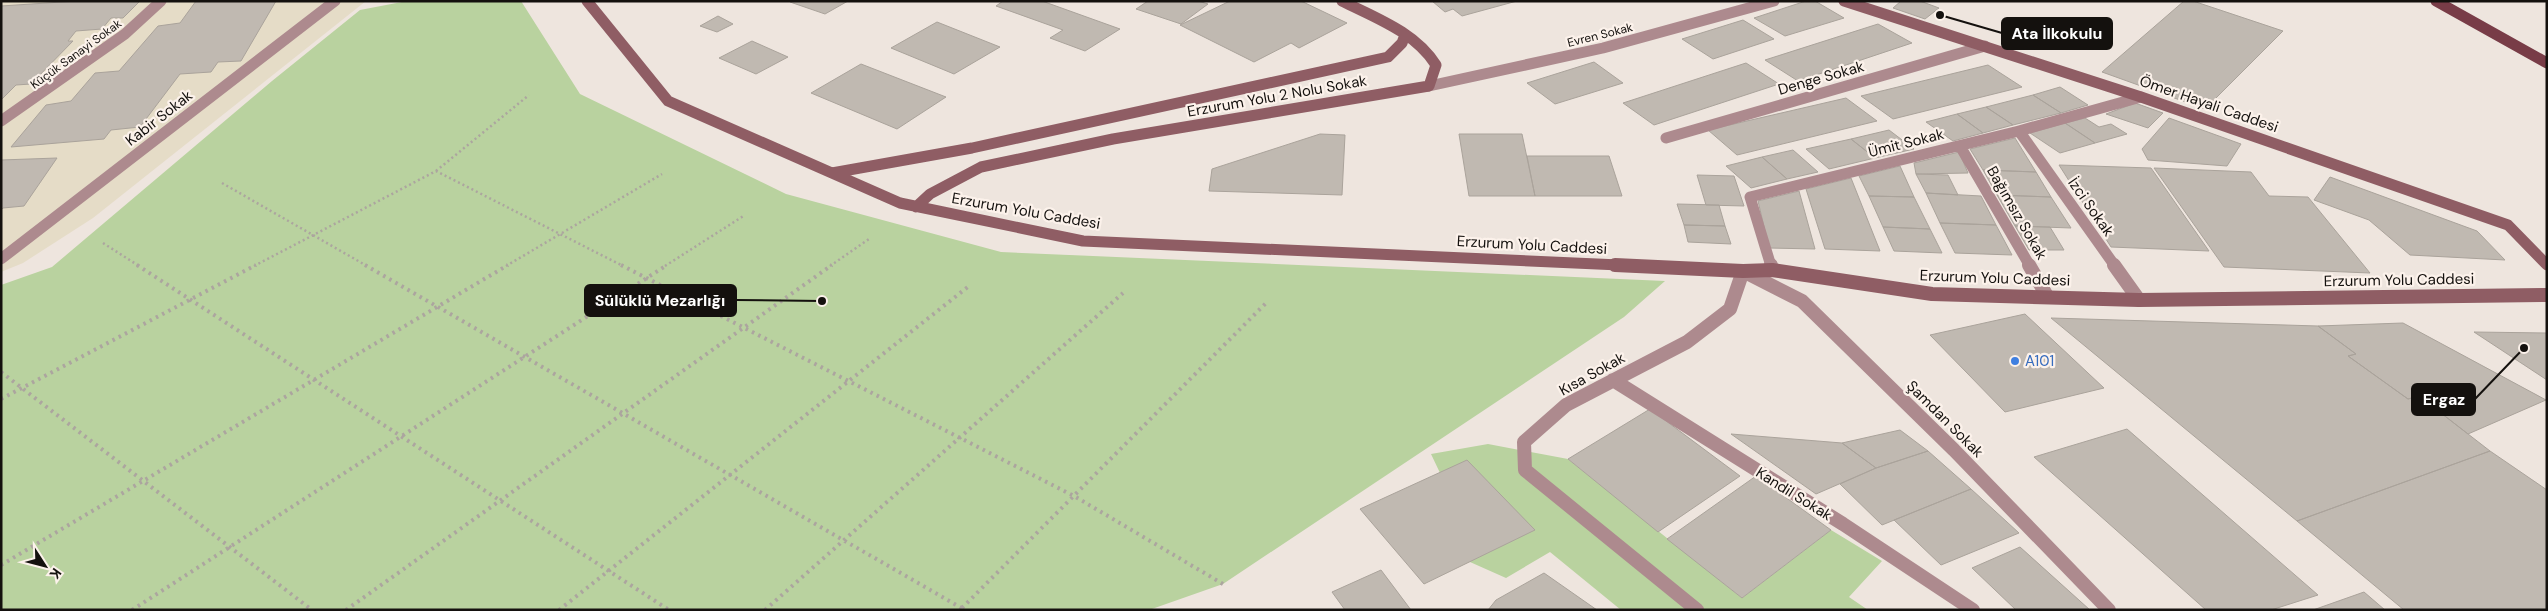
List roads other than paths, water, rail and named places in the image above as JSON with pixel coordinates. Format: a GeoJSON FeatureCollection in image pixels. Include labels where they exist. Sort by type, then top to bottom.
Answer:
{"type":"FeatureCollection","features":[{"type":"Feature","properties":{"kind":"main road"},"geometry":{"type":"LineString","coordinates":[[2436,1],[2547,63]]}},
{"type":"Feature","properties":{"kind":"street","name":"Küçük Sanayi Sokak"},"geometry":{"type":"LineString","coordinates":[[1,121],[125,34],[161,1]]}},
{"type":"Feature","properties":{"kind":"street","name":"Kabir Sokak"},"geometry":{"type":"LineString","coordinates":[[1,259],[335,1]]}},
{"type":"Feature","properties":{"kind":"street","name":"Erzurum Yolu Caddesi"},"geometry":{"type":"LineString","coordinates":[[588,1],[668,101],[900,203],[1083,241],[1742,271],[1772,270],[1932,294],[2139,300],[2547,295]]}},
{"type":"Feature","properties":{"kind":"street"},"geometry":{"type":"LineString","coordinates":[[1342,1],[1405,35],[1430,54],[1436,66],[1429,86]]}},
{"type":"Feature","properties":{"kind":"street","name":"Evren Sokak"},"geometry":{"type":"LineString","coordinates":[[1429,86],[1492,74],[1702,22],[1774,1]]}},
{"type":"Feature","properties":{"kind":"street","name":"Ömer Hayali Caddesi"},"geometry":{"type":"LineString","coordinates":[[1844,1],[2141,96],[2508,225],[2547,265]]}},
{"type":"Feature","properties":{"kind":"street","name":"Erzurum Yolu 2 Nolu Sokak"},"geometry":{"type":"LineString","coordinates":[[832,174],[937,156],[1198,96],[1388,57],[1402,43],[1405,35]]}},
{"type":"Feature","properties":{"kind":"street","name":"Denge Sokak"},"geometry":{"type":"LineString","coordinates":[[1666,138],[1985,46]]}},
{"type":"Feature","properties":{"kind":"street","name":"Erzurum Yolu 2 Nolu Sokak"},"geometry":{"type":"LineString","coordinates":[[916,207],[930,194],[981,167],[1129,136],[1429,86]]}},
{"type":"Feature","properties":{"kind":"street","name":"Ümit Sokak"},"geometry":{"type":"LineString","coordinates":[[1772,270],[1750,197],[2019,131],[2141,96]]}},
{"type":"Feature","properties":{"kind":"street"},"geometry":{"type":"LineString","coordinates":[[1124,114],[1129,136]]}},
{"type":"Feature","properties":{"kind":"street","name":"İzci Sokak"},"geometry":{"type":"LineString","coordinates":[[2019,131],[2139,300]]}},
{"type":"Feature","properties":{"kind":"street","name":"Bağımsız Sokak"},"geometry":{"type":"LineString","coordinates":[[1960,146],[2048,296]]}},
{"type":"Feature","properties":{"kind":"street","name":"Kısa Sokak"},"geometry":{"type":"LineString","coordinates":[[1698,610],[1526,470],[1524,442],[1566,405],[1686,342],[1730,309],[1742,271]]}},
{"type":"Feature","properties":{"kind":"street","name":"Şamdan Sokak"},"geometry":{"type":"LineString","coordinates":[[1742,271],[1802,301],[1954,450],[2109,610]]}},
{"type":"Feature","properties":{"kind":"street","name":"Kandil Sokak"},"geometry":{"type":"LineString","coordinates":[[1613,380],[1843,524],[1973,610]]}},
{"type":"Feature","properties":{"kind":"place","name":"Ata İlkokulu"},"geometry":{"type":"Point","coordinates":[1940,15]}},
{"type":"Feature","properties":{"kind":"place","name":"Sülüklü Mezarlığı"},"geometry":{"type":"Point","coordinates":[822,301]}},
{"type":"Feature","properties":{"kind":"place","name":"Ergaz"},"geometry":{"type":"Point","coordinates":[2524,348]}},
{"type":"Feature","properties":{"kind":"place","name":"A101"},"geometry":{"type":"Point","coordinates":[2015,361]}}]}
